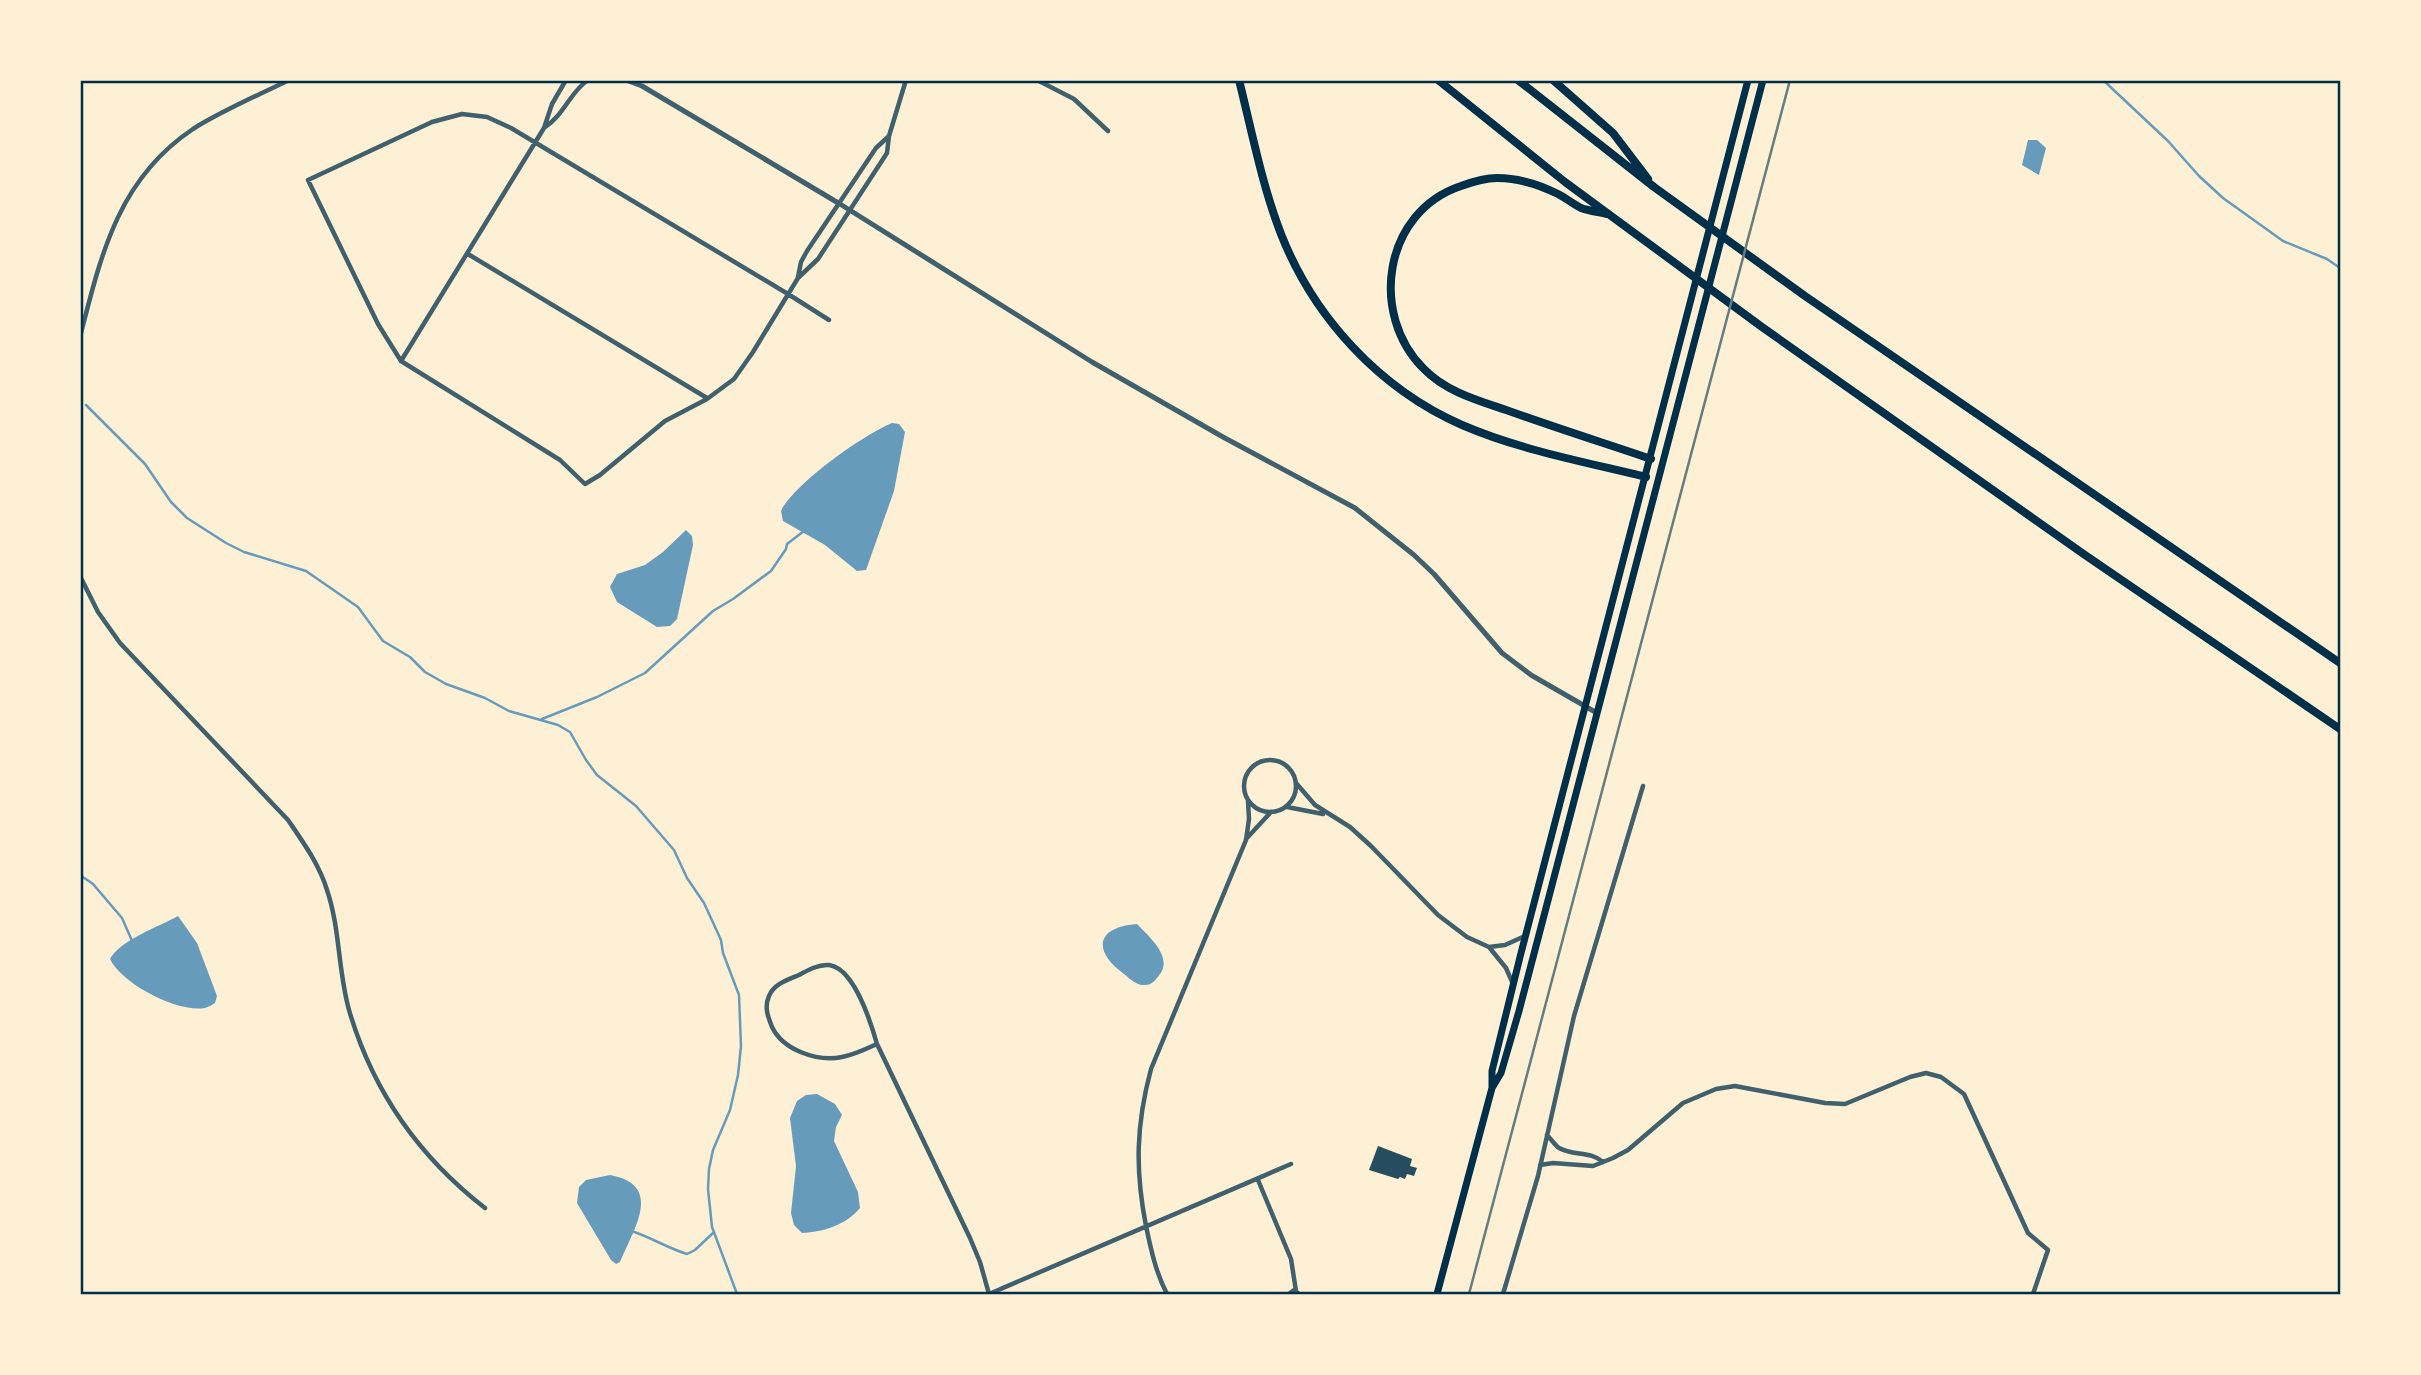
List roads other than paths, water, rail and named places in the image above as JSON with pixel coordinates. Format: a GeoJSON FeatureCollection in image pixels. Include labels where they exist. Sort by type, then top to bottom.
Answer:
{"type":"FeatureCollection","features":[{"type":"Feature","properties":{"kind":"highway"},"geometry":{"type":"LineString","coordinates":[[1239,80],[1271,205],[1293,259],[1316,302],[1343,337],[1370,365],[1427,406],[1464,426],[1511,442],[1646,477]]}},
{"type":"Feature","properties":{"kind":"highway"},"geometry":{"type":"LineString","coordinates":[[1438,80],[1565,182],[1762,327],[2085,555],[2340,729]]}},
{"type":"Feature","properties":{"kind":"highway"},"geometry":{"type":"LineString","coordinates":[[1518,80],[1654,187],[1826,311],[2340,663]]}},
{"type":"Feature","properties":{"kind":"highway"},"geometry":{"type":"LineString","coordinates":[[1553,80],[1613,133],[1654,187]]}},
{"type":"Feature","properties":{"kind":"highway"},"geometry":{"type":"LineString","coordinates":[[1612,215],[1581,208],[1558,194],[1517,180],[1496,178],[1475,181],[1452,189],[1431,202],[1415,217],[1402,236],[1393,260],[1389,284],[1391,307],[1398,332],[1410,354],[1425,371],[1446,386],[1538,422],[1651,459]]}},
{"type":"Feature","properties":{"kind":"main road"},"geometry":{"type":"LineString","coordinates":[[1437,1294],[1492,1088],[1492,1071],[1525,936],[1748,80]]}},
{"type":"Feature","properties":{"kind":"main road"},"geometry":{"type":"LineString","coordinates":[[1492,1088],[1501,1073],[1518,1011],[1763,80]]}},
{"type":"Feature","properties":{"kind":"main road"},"geometry":{"type":"LineString","coordinates":[[1651,459],[1663,463]]}},
{"type":"Feature","properties":{"kind":"main road"},"geometry":{"type":"LineString","coordinates":[[1646,477],[1658,480]]}},
{"type":"Feature","properties":{"kind":"street"},"geometry":{"type":"LineString","coordinates":[[80,337],[106,242],[129,194],[147,170],[164,152],[192,130],[289,80]]}},
{"type":"Feature","properties":{"kind":"street"},"geometry":{"type":"LineString","coordinates":[[401,360],[544,128],[548,113],[566,80]]}},
{"type":"Feature","properties":{"kind":"street"},"geometry":{"type":"LineString","coordinates":[[544,128],[557,119],[578,88],[588,80]]}},
{"type":"Feature","properties":{"kind":"street"},"geometry":{"type":"LineString","coordinates":[[626,80],[642,86],[840,204],[1092,362],[1355,508],[1434,574],[1502,653],[1531,676],[1597,713]]}},
{"type":"Feature","properties":{"kind":"street"},"geometry":{"type":"LineString","coordinates":[[637,80],[642,86]]}},
{"type":"Feature","properties":{"kind":"street"},"geometry":{"type":"LineString","coordinates":[[829,320],[788,294],[534,143],[512,128],[487,117],[462,114],[432,122],[309,180],[378,324],[401,360],[560,460],[585,484],[600,475],[665,421],[708,399],[734,379],[753,352],[788,294],[798,278],[818,259],[887,153],[888,136],[906,80]]}},
{"type":"Feature","properties":{"kind":"street"},"geometry":{"type":"LineString","coordinates":[[1037,80],[1074,99],[1108,131]]}},
{"type":"Feature","properties":{"kind":"street"},"geometry":{"type":"LineString","coordinates":[[798,278],[801,262],[807,251],[876,148],[888,136]]}},
{"type":"Feature","properties":{"kind":"street"},"geometry":{"type":"LineString","coordinates":[[468,254],[708,399]]}},
{"type":"Feature","properties":{"kind":"street"},"geometry":{"type":"LineString","coordinates":[[80,576],[98,612],[120,643],[280,811],[311,852],[327,890],[350,1011],[382,1090],[414,1140],[461,1191],[485,1208]]}},
{"type":"Feature","properties":{"kind":"street"},"geometry":{"type":"LineString","coordinates":[[1167,1294],[1151,1250],[1138,1185],[1137,1152],[1145,1092],[1151,1069],[1246,839],[1249,819],[1244,784],[1250,768],[1257,763],[1274,760],[1289,767],[1296,783],[1315,805],[1350,827],[1452,927],[1489,947],[1506,968],[1513,984]]}},
{"type":"Feature","properties":{"kind":"street"},"geometry":{"type":"LineString","coordinates":[[1246,839],[1271,812],[1285,807],[1293,800],[1296,783]]}},
{"type":"Feature","properties":{"kind":"street"},"geometry":{"type":"LineString","coordinates":[[1503,1294],[1540,1166],[1574,1016],[1643,786]]}},
{"type":"Feature","properties":{"kind":"street"},"geometry":{"type":"LineString","coordinates":[[1248,801],[1254,807],[1271,812]]}},
{"type":"Feature","properties":{"kind":"street"},"geometry":{"type":"LineString","coordinates":[[1285,807],[1327,815]]}},
{"type":"Feature","properties":{"kind":"street"},"geometry":{"type":"LineString","coordinates":[[1489,947],[1505,945],[1525,936]]}},
{"type":"Feature","properties":{"kind":"street"},"geometry":{"type":"LineString","coordinates":[[877,1044],[841,1058],[801,1052],[788,1046],[775,1033],[766,1012],[769,995],[779,983],[815,967],[832,965],[849,977],[877,1044],[970,1238],[989,1294],[1291,1164]]}},
{"type":"Feature","properties":{"kind":"street"},"geometry":{"type":"LineString","coordinates":[[1540,1166],[1553,1163],[1593,1167],[1628,1150],[1683,1103],[1722,1088],[1735,1087],[1845,1104],[1926,1073],[1941,1077],[1964,1094],[2028,1233],[2048,1250],[2033,1294]]}},
{"type":"Feature","properties":{"kind":"street"},"geometry":{"type":"LineString","coordinates":[[1547,1135],[1558,1147],[1597,1156],[1603,1162]]}},
{"type":"Feature","properties":{"kind":"street"},"geometry":{"type":"LineString","coordinates":[[1258,1179],[1291,1259],[1297,1293]]}},
{"type":"Feature","properties":{"kind":"street"},"geometry":{"type":"LineString","coordinates":[[1289,1294],[1292,1290],[1297,1293]]}},
{"type":"Feature","properties":{"kind":"water"},"geometry":{"type":"Polygon","coordinates":[[[2028,140],[2037,140],[2046,148],[2039,175],[2022,165],[2028,140]]]}},
{"type":"Feature","properties":{"kind":"water"},"geometry":{"type":"Polygon","coordinates":[[[892,423],[899,424],[905,432],[894,491],[866,570],[857,571],[825,545],[783,521],[781,511],[800,487],[831,461],[892,423]]]}},
{"type":"Feature","properties":{"kind":"water"},"geometry":{"type":"Polygon","coordinates":[[[686,530],[692,536],[693,545],[677,619],[670,626],[657,627],[617,602],[610,587],[617,574],[645,565],[686,530]]]}},
{"type":"Feature","properties":{"kind":"water"},"geometry":{"type":"Polygon","coordinates":[[[178,916],[197,943],[217,996],[215,1003],[205,1008],[180,1006],[151,994],[126,977],[110,959],[131,940],[178,916]]]}},
{"type":"Feature","properties":{"kind":"water"},"geometry":{"type":"Polygon","coordinates":[[[1137,924],[1153,940],[1163,960],[1158,976],[1146,985],[1135,983],[1114,965],[1103,949],[1106,935],[1123,926],[1137,924]]]}},
{"type":"Feature","properties":{"kind":"water"},"geometry":{"type":"Polygon","coordinates":[[[817,1094],[835,1104],[842,1115],[836,1127],[834,1141],[858,1192],[860,1208],[848,1219],[834,1226],[802,1233],[794,1225],[791,1213],[796,1166],[790,1118],[797,1101],[806,1095],[817,1094]]]}},
{"type":"Feature","properties":{"kind":"water"},"geometry":{"type":"Polygon","coordinates":[[[610,1175],[627,1180],[636,1188],[641,1198],[637,1222],[620,1262],[616,1264],[577,1203],[579,1187],[586,1180],[610,1175]]]}},
{"type":"Feature","properties":{"kind":"waterway"},"geometry":{"type":"LineString","coordinates":[[2103,80],[2223,198],[2283,241],[2327,259],[2340,268]]}},
{"type":"Feature","properties":{"kind":"waterway"},"geometry":{"type":"LineString","coordinates":[[86,405],[145,464],[171,502],[187,518],[244,552],[306,571],[358,607],[383,641],[446,684],[485,698],[509,711],[558,725],[570,732],[597,775],[636,806],[674,850],[721,940],[723,953],[739,995],[741,1046],[738,1075],[730,1110],[713,1150],[708,1189],[712,1227],[737,1294]]}},
{"type":"Feature","properties":{"kind":"waterway"},"geometry":{"type":"LineString","coordinates":[[542,719],[597,697],[645,673],[713,611],[771,571],[787,544],[804,531]]}},
{"type":"Feature","properties":{"kind":"waterway"},"geometry":{"type":"LineString","coordinates":[[80,875],[93,884],[122,918],[133,943]]}},
{"type":"Feature","properties":{"kind":"waterway"},"geometry":{"type":"LineString","coordinates":[[631,1231],[687,1254],[713,1233]]}},
{"type":"Feature","properties":{"kind":"railway"},"geometry":{"type":"LineString","coordinates":[[1469,1294],[1790,80]]}}]}
